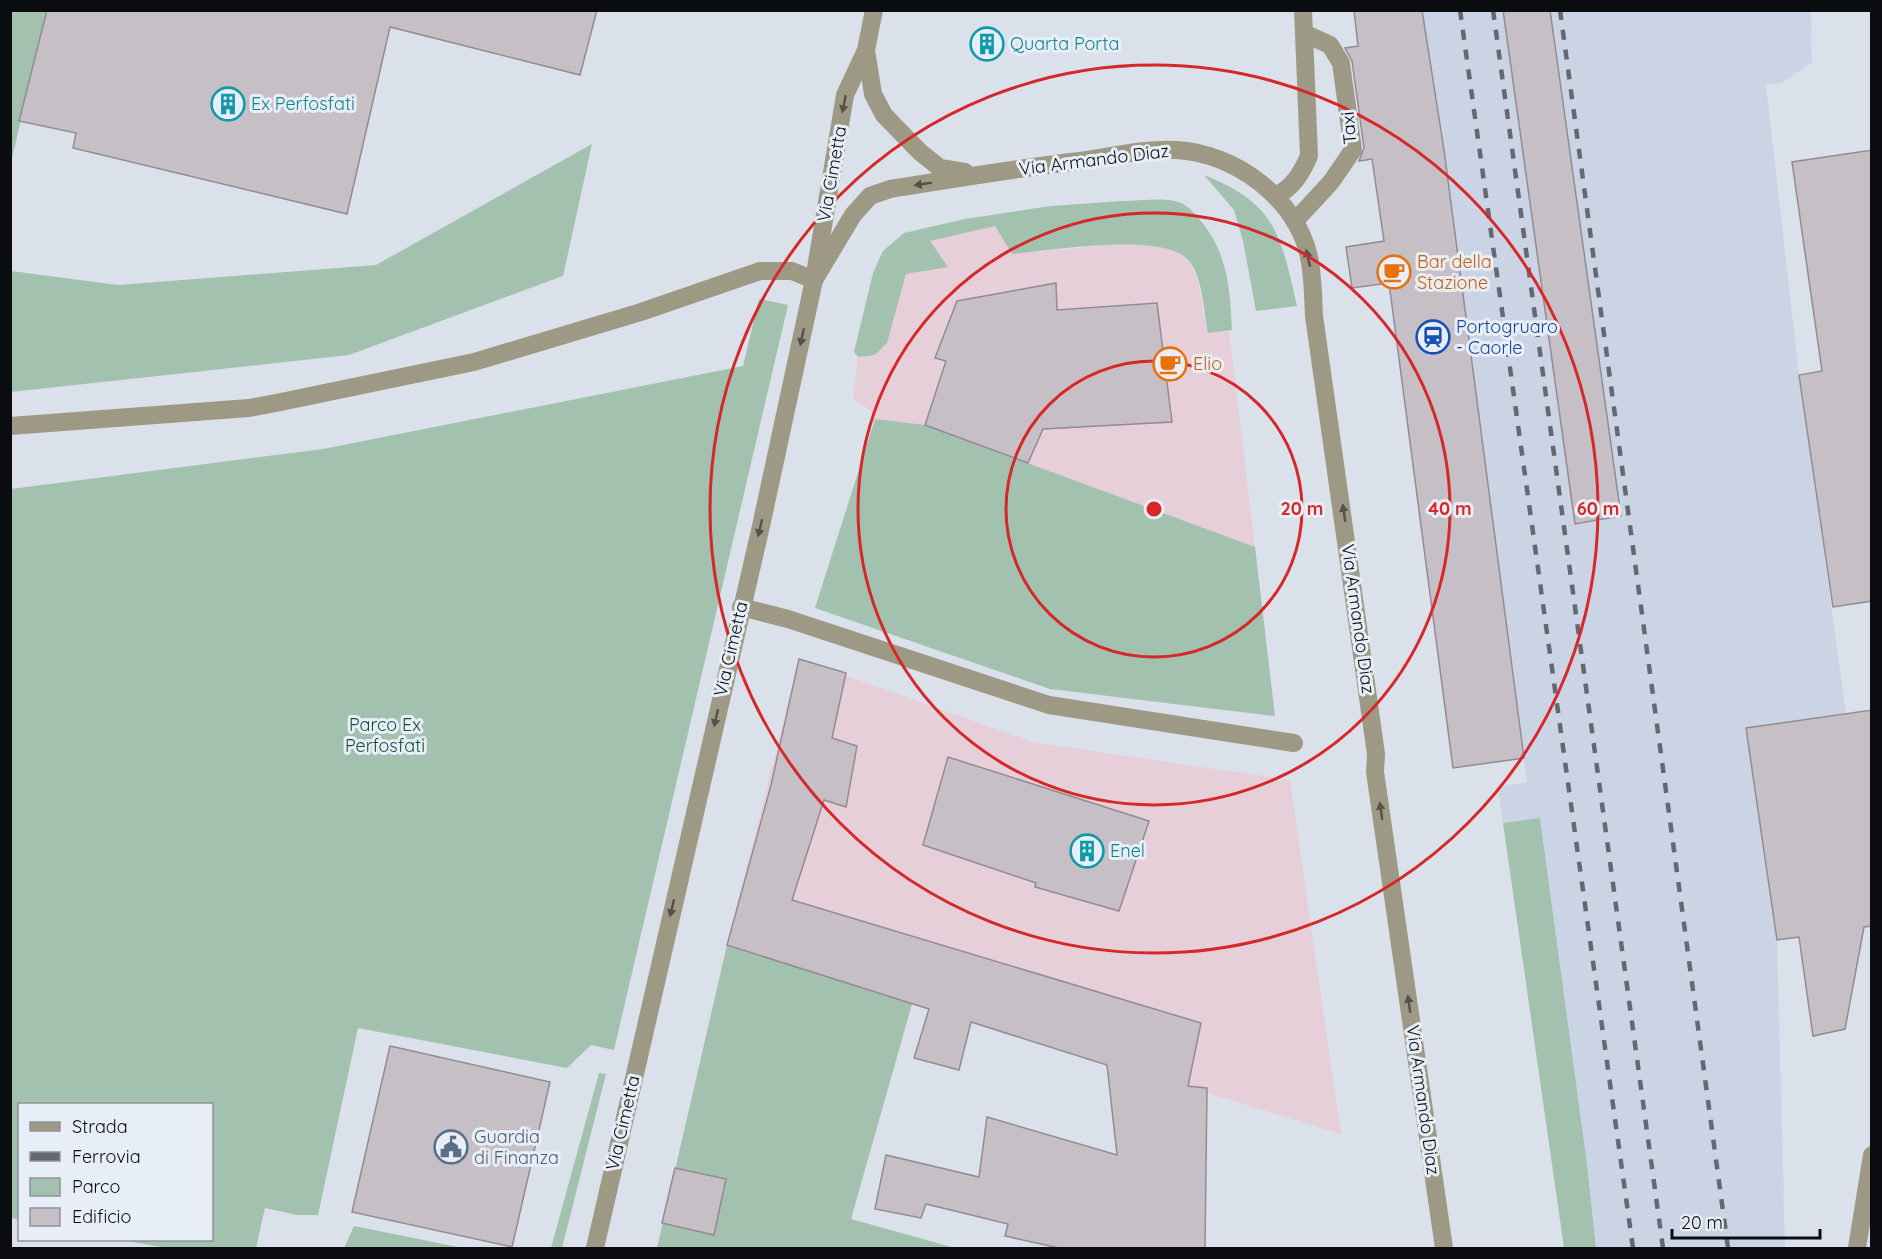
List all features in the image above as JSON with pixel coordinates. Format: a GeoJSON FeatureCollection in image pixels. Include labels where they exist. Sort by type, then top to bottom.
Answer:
{"type":"FeatureCollection","features":[{"type":"Feature","properties":{"kind":"street","name":"Via Armando Diaz"},"geometry":{"type":"LineString","coordinates":[[874,10],[866,50],[873,94],[884,115],[920,152],[940,168],[981,175]]}},
{"type":"Feature","properties":{"kind":"street"},"geometry":{"type":"LineString","coordinates":[[1276,196],[1288,189],[1302,172],[1309,156],[1304,58],[1306,34],[1303,10]]}},
{"type":"Feature","properties":{"kind":"street","name":"Taxi"},"geometry":{"type":"LineString","coordinates":[[1295,221],[1331,182],[1353,150],[1341,63],[1330,45],[1306,34]]}},
{"type":"Feature","properties":{"kind":"street","name":"Via Cimetta"},"geometry":{"type":"LineString","coordinates":[[595,1248],[761,526],[814,280],[846,96],[866,50]]}},
{"type":"Feature","properties":{"kind":"street","name":"Via Armando Diaz"},"geometry":{"type":"LineString","coordinates":[[814,280],[853,215],[870,196],[890,189],[1174,149],[1200,153],[1240,169],[1276,196],[1295,221],[1309,255],[1314,316],[1376,754],[1375,772],[1444,1248]]}},
{"type":"Feature","properties":{"kind":"street"},"geometry":{"type":"LineString","coordinates":[[10,426],[267,405],[474,362],[641,312],[760,272],[792,271],[814,280]]}},
{"type":"Feature","properties":{"kind":"street"},"geometry":{"type":"LineString","coordinates":[[741,607],[788,619],[1049,705],[1294,743]]}},
{"type":"Feature","properties":{"kind":"street"},"geometry":{"type":"LineString","coordinates":[[1857,1248],[1872,1155]]}},
{"type":"Feature","properties":{"kind":"shaded area"},"geometry":{"type":"Polygon","coordinates":[[[1422,11],[1811,11],[1812,62],[1782,83],[1766,85],[1799,375],[1846,713],[1746,728],[1777,940],[1785,1248],[1596,1248],[1587,1164],[1540,818],[1503,823],[1498,787],[1527,782],[1455,235],[1422,11]]]}},
{"type":"Feature","properties":{"kind":"shaded area"},"geometry":{"type":"Polygon","coordinates":[[[995,226],[1012,254],[1119,244],[1152,245],[1178,252],[1190,262],[1197,278],[1208,333],[1229,330],[1255,547],[925,425],[875,419],[869,409],[853,399],[858,357],[875,355],[887,343],[906,274],[930,241],[995,226]]]}},
{"type":"Feature","properties":{"kind":"shaded area"},"geometry":{"type":"Polygon","coordinates":[[[799,659],[1033,742],[1290,780],[1341,1134],[727,945],[799,659]]]}},
{"type":"Feature","properties":{"kind":"green space"},"geometry":{"type":"Polygon","coordinates":[[[11,11],[47,11],[11,162],[11,11]]]}},
{"type":"Feature","properties":{"kind":"green space"},"geometry":{"type":"Polygon","coordinates":[[[592,144],[563,276],[349,355],[11,392],[11,271],[118,285],[376,265],[592,144]]]}},
{"type":"Feature","properties":{"kind":"green space"},"geometry":{"type":"Polygon","coordinates":[[[1204,175],[1247,197],[1272,225],[1286,260],[1297,306],[1256,311],[1243,241],[1234,210],[1204,175]]]}},
{"type":"Feature","properties":{"kind":"green space"},"geometry":{"type":"Polygon","coordinates":[[[1158,199],[1178,202],[1198,217],[1217,245],[1222,258],[1230,300],[1232,330],[1208,333],[1198,278],[1190,262],[1177,252],[1158,247],[1106,245],[1012,254],[995,226],[930,241],[948,267],[906,274],[887,343],[875,355],[858,357],[854,352],[873,273],[883,251],[904,233],[965,219],[1051,206],[1158,199]]]}},
{"type":"Feature","properties":{"kind":"green space","name":"Parco Ex Perfosfati"},"geometry":{"type":"Polygon","coordinates":[[[759,299],[788,305],[614,1050],[591,1045],[567,1068],[358,1028],[318,1215],[297,1215],[265,1208],[256,1248],[167,1248],[127,1241],[213,1241],[213,1103],[18,1103],[18,1220],[11,1218],[11,489],[323,449],[743,366],[759,299]]]}},
{"type":"Feature","properties":{"kind":"green space"},"geometry":{"type":"Polygon","coordinates":[[[875,419],[925,425],[1255,547],[1275,716],[1050,689],[815,608],[875,419]]]}},
{"type":"Feature","properties":{"kind":"green space"},"geometry":{"type":"Polygon","coordinates":[[[1540,818],[1587,1164],[1596,1248],[1564,1248],[1503,823],[1540,818]]]}},
{"type":"Feature","properties":{"kind":"green space"},"geometry":{"type":"Polygon","coordinates":[[[727,945],[912,1004],[851,1219],[955,1248],[657,1248],[727,945]]]}},
{"type":"Feature","properties":{"kind":"green space"},"geometry":{"type":"Polygon","coordinates":[[[599,1073],[606,1074],[562,1248],[551,1248],[599,1073]]]}},
{"type":"Feature","properties":{"kind":"green space"},"geometry":{"type":"Polygon","coordinates":[[[354,1226],[463,1248],[344,1248],[354,1226]]]}},
{"type":"Feature","properties":{"kind":"building","name":"Ex Perfosfati"},"geometry":{"type":"Polygon","coordinates":[[[47,10],[597,10],[580,75],[390,27],[347,214],[73,148],[76,133],[19,121],[47,10]]]}},
{"type":"Feature","properties":{"kind":"building"},"geometry":{"type":"Polygon","coordinates":[[[1354,10],[1422,10],[1444,150],[1524,758],[1453,768],[1389,283],[1352,288],[1346,247],[1384,241],[1372,159],[1359,161],[1364,148],[1352,61],[1345,48],[1358,46],[1354,10]]]}},
{"type":"Feature","properties":{"kind":"building"},"geometry":{"type":"Polygon","coordinates":[[[1503,10],[1550,10],[1621,516],[1575,524],[1503,10]]]}},
{"type":"Feature","properties":{"kind":"building"},"geometry":{"type":"Polygon","coordinates":[[[1872,150],[1872,601],[1833,607],[1799,375],[1822,371],[1792,162],[1872,150]]]}},
{"type":"Feature","properties":{"kind":"building"},"geometry":{"type":"Polygon","coordinates":[[[1056,283],[1057,310],[1157,303],[1172,422],[1043,429],[1028,463],[925,425],[946,361],[935,358],[957,301],[1056,283]]]}},
{"type":"Feature","properties":{"kind":"building"},"geometry":{"type":"Polygon","coordinates":[[[799,659],[846,673],[832,738],[857,746],[846,807],[824,800],[792,900],[1201,1023],[1188,1086],[1207,1088],[1205,1248],[1059,1248],[1005,1236],[1008,1224],[926,1204],[921,1218],[875,1209],[886,1155],[979,1177],[987,1117],[1117,1155],[1107,1065],[971,1022],[959,1070],[914,1058],[929,1009],[727,945],[771,785],[799,659]]]}},
{"type":"Feature","properties":{"kind":"building"},"geometry":{"type":"Polygon","coordinates":[[[1872,710],[1872,926],[1864,927],[1845,1029],[1813,1036],[1799,937],[1777,940],[1746,728],[1872,710]]]}},
{"type":"Feature","properties":{"kind":"building"},"geometry":{"type":"Polygon","coordinates":[[[948,757],[1149,821],[1119,911],[1035,887],[1036,883],[923,845],[948,757]]]}},
{"type":"Feature","properties":{"kind":"building","name":"Guardia di Finanza"},"geometry":{"type":"Polygon","coordinates":[[[390,1046],[550,1082],[512,1247],[352,1212],[390,1046]]]}},
{"type":"Feature","properties":{"kind":"building"},"geometry":{"type":"Polygon","coordinates":[[[675,1168],[726,1179],[714,1235],[662,1223],[675,1168]]]}},
{"type":"Feature","properties":{"kind":"railway"},"geometry":{"type":"LineString","coordinates":[[1460,10],[1633,1248]]}},
{"type":"Feature","properties":{"kind":"railway"},"geometry":{"type":"LineString","coordinates":[[1493,10],[1663,1248]]}},
{"type":"Feature","properties":{"kind":"railway"},"geometry":{"type":"LineString","coordinates":[[1560,10],[1728,1248]]}},
{"type":"Feature","properties":{"kind":"place","name":"Quarta Porta"},"geometry":{"type":"Point","coordinates":[987,44]}},
{"type":"Feature","properties":{"kind":"place","name":"Ex Perfosfati"},"geometry":{"type":"Point","coordinates":[228,104]}},
{"type":"Feature","properties":{"kind":"place","name":"Bar della Stazione"},"geometry":{"type":"Point","coordinates":[1394,272]}},
{"type":"Feature","properties":{"kind":"place","name":"Portogruaro - Caorle"},"geometry":{"type":"Point","coordinates":[1433,337]}},
{"type":"Feature","properties":{"kind":"place","name":"Elio"},"geometry":{"type":"Point","coordinates":[1170,364]}},
{"type":"Feature","properties":{"kind":"place","name":"Enel"},"geometry":{"type":"Point","coordinates":[1087,851]}},
{"type":"Feature","properties":{"kind":"place","name":"Guardia di Finanza"},"geometry":{"type":"Point","coordinates":[451,1147]}}]}
